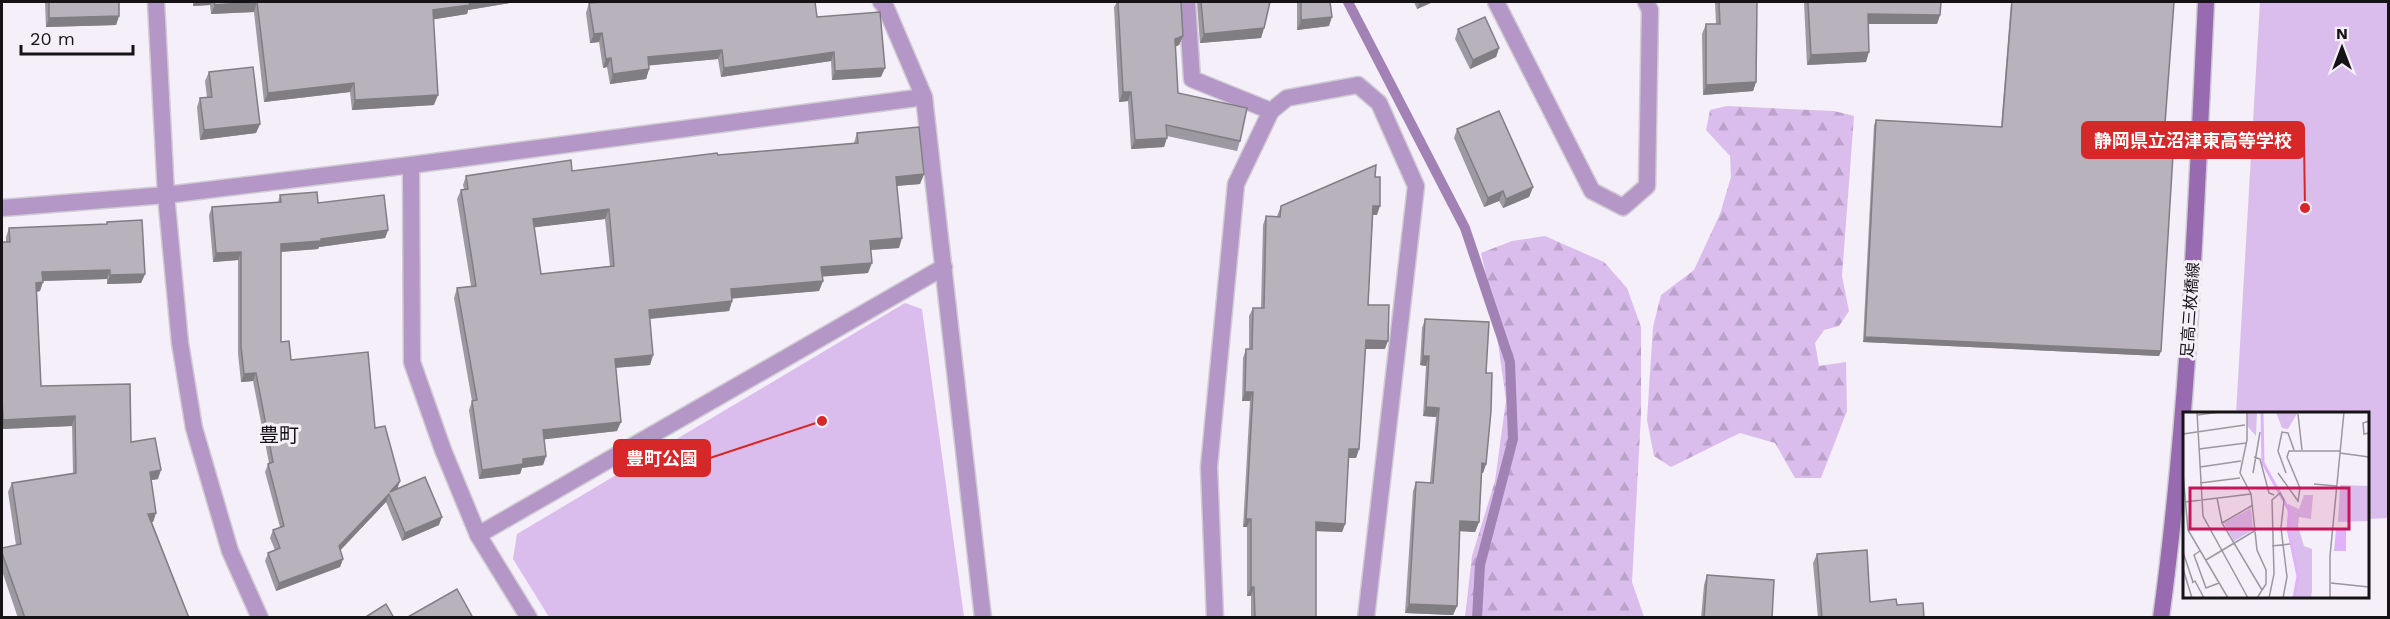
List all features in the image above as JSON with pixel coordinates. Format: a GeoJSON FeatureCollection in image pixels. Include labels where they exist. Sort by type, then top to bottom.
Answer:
{"type":"FeatureCollection","features":[{"type":"Feature","properties":{"kind":"main road","name":"足高三枚橋線"},"geometry":{"type":"LineString","coordinates":[[2161,618],[2178,477],[2193,267],[2206,2]]}},
{"type":"Feature","properties":{"kind":"street"},"geometry":{"type":"LineString","coordinates":[[156,2],[166,195],[180,343],[194,428],[230,551],[260,618]]}},
{"type":"Feature","properties":{"kind":"street"},"geometry":{"type":"LineString","coordinates":[[881,2],[886,8],[924,97],[983,618]]}},
{"type":"Feature","properties":{"kind":"street"},"geometry":{"type":"LineString","coordinates":[[1186,2],[1192,79],[1271,111]]}},
{"type":"Feature","properties":{"kind":"street"},"geometry":{"type":"LineString","coordinates":[[1496,2],[1592,190],[1623,207],[1647,186],[1650,10],[1646,2]]}},
{"type":"Feature","properties":{"kind":"street"},"geometry":{"type":"LineString","coordinates":[[1215,618],[1209,467],[1236,184],[1271,111],[1287,98],[1358,85],[1379,103],[1416,186],[1366,618]]}},
{"type":"Feature","properties":{"kind":"street"},"geometry":{"type":"LineString","coordinates":[[2,208],[166,195],[924,97]]}},
{"type":"Feature","properties":{"kind":"street"},"geometry":{"type":"LineString","coordinates":[[411,165],[412,362],[443,450],[478,535],[529,618]]}},
{"type":"Feature","properties":{"kind":"street"},"geometry":{"type":"LineString","coordinates":[[478,535],[944,267]]}},
{"type":"Feature","properties":{"kind":"green space"},"geometry":{"type":"Polygon","coordinates":[[[2260,2],[2388,2],[2388,518],[2369,519],[2369,412],[2236,412],[2260,2]]]}},
{"type":"Feature","properties":{"kind":"green space"},"geometry":{"type":"Polygon","coordinates":[[[1727,106],[1834,111],[1854,116],[1842,276],[1849,311],[1839,326],[1824,330],[1815,343],[1819,366],[1846,362],[1847,411],[1821,478],[1795,478],[1775,443],[1740,433],[1671,467],[1654,456],[1647,420],[1653,327],[1661,295],[1694,270],[1720,214],[1731,177],[1730,156],[1706,130],[1710,110],[1727,106]]]}},
{"type":"Feature","properties":{"kind":"green space"},"geometry":{"type":"Polygon","coordinates":[[[1545,236],[1604,262],[1627,288],[1641,327],[1641,415],[1632,582],[1644,617],[1465,617],[1472,556],[1495,481],[1506,400],[1492,301],[1481,253],[1512,241],[1545,236]]]}},
{"type":"Feature","properties":{"kind":"green space"},"geometry":{"type":"Polygon","coordinates":[[[905,303],[922,309],[964,617],[549,617],[513,559],[517,534],[905,303]]]}},
{"type":"Feature","properties":{"kind":"building"},"geometry":{"type":"Polygon","coordinates":[[[49,2],[119,2],[119,16],[49,18],[49,2]]]}},
{"type":"Feature","properties":{"kind":"building"},"geometry":{"type":"Polygon","coordinates":[[[214,2],[257,2],[215,5],[214,2]]]}},
{"type":"Feature","properties":{"kind":"building"},"geometry":{"type":"Polygon","coordinates":[[[257,2],[469,2],[470,5],[433,10],[438,95],[355,100],[354,83],[268,93],[257,2]]]}},
{"type":"Feature","properties":{"kind":"building"},"geometry":{"type":"Polygon","coordinates":[[[815,2],[817,17],[880,12],[885,68],[835,71],[834,52],[724,68],[722,50],[648,57],[649,69],[613,74],[611,58],[606,59],[602,33],[594,34],[589,3],[815,2]]]}},
{"type":"Feature","properties":{"kind":"building"},"geometry":{"type":"Polygon","coordinates":[[[1118,2],[1181,2],[1183,36],[1175,39],[1178,93],[1247,108],[1240,141],[1166,125],[1167,138],[1135,140],[1131,92],[1123,92],[1118,2]]]}},
{"type":"Feature","properties":{"kind":"building"},"geometry":{"type":"Polygon","coordinates":[[[1201,2],[1270,2],[1264,28],[1204,34],[1201,2]]]}},
{"type":"Feature","properties":{"kind":"building"},"geometry":{"type":"Polygon","coordinates":[[[1301,2],[1330,2],[1332,17],[1301,20],[1301,2]]]}},
{"type":"Feature","properties":{"kind":"building"},"geometry":{"type":"Polygon","coordinates":[[[1719,2],[1757,2],[1756,82],[1706,85],[1706,24],[1720,24],[1719,2]]]}},
{"type":"Feature","properties":{"kind":"building"},"geometry":{"type":"Polygon","coordinates":[[[1808,2],[1941,2],[1940,15],[1868,14],[1869,52],[1811,55],[1808,2]]]}},
{"type":"Feature","properties":{"kind":"building"},"geometry":{"type":"Polygon","coordinates":[[[2012,2],[2174,2],[2164,137],[2174,138],[2161,351],[1865,337],[1876,120],[2002,127],[2012,2]]]}},
{"type":"Feature","properties":{"kind":"building"},"geometry":{"type":"Polygon","coordinates":[[[1485,17],[1499,48],[1473,60],[1458,29],[1485,17]]]}},
{"type":"Feature","properties":{"kind":"building"},"geometry":{"type":"Polygon","coordinates":[[[253,67],[260,124],[204,130],[200,98],[212,97],[209,72],[253,67]]]}},
{"type":"Feature","properties":{"kind":"building"},"geometry":{"type":"Polygon","coordinates":[[[1499,111],[1533,187],[1506,199],[1503,191],[1488,198],[1457,129],[1499,111]]]}},
{"type":"Feature","properties":{"kind":"building"},"geometry":{"type":"Polygon","coordinates":[[[919,127],[924,174],[896,177],[902,238],[870,241],[872,263],[821,267],[823,281],[731,289],[732,301],[649,310],[653,355],[615,359],[621,422],[543,430],[546,456],[523,459],[523,464],[482,470],[472,401],[477,400],[457,288],[476,286],[461,190],[468,189],[466,176],[571,160],[572,171],[717,153],[718,155],[858,143],[857,133],[919,127]],[[609,209],[533,219],[541,274],[614,266],[609,209]]]}},
{"type":"Feature","properties":{"kind":"building"},"geometry":{"type":"Polygon","coordinates":[[[1376,165],[1375,177],[1380,177],[1380,206],[1373,206],[1368,305],[1389,305],[1388,341],[1366,340],[1359,449],[1349,449],[1345,524],[1316,522],[1316,618],[1255,618],[1254,587],[1251,587],[1251,519],[1246,519],[1253,392],[1245,392],[1246,349],[1252,349],[1253,308],[1264,308],[1266,216],[1280,217],[1281,206],[1376,165]]]}},
{"type":"Feature","properties":{"kind":"building"},"geometry":{"type":"Polygon","coordinates":[[[317,192],[318,203],[384,195],[388,230],[321,239],[321,241],[281,244],[281,342],[289,341],[291,360],[368,352],[375,428],[385,426],[400,481],[390,492],[425,477],[442,517],[405,533],[389,494],[339,546],[343,559],[279,583],[268,553],[280,548],[273,530],[284,526],[268,464],[273,462],[256,373],[244,374],[241,346],[241,252],[216,253],[212,207],[281,202],[280,195],[317,192]]]}},
{"type":"Feature","properties":{"kind":"building"},"geometry":{"type":"Polygon","coordinates":[[[142,220],[145,274],[110,275],[110,270],[42,272],[43,282],[36,283],[41,386],[130,384],[131,442],[155,438],[161,470],[150,472],[156,513],[148,514],[189,618],[25,618],[2,553],[2,548],[21,544],[12,483],[76,473],[75,416],[3,420],[2,242],[10,242],[9,228],[107,224],[107,222],[142,220]]]}},
{"type":"Feature","properties":{"kind":"building"},"geometry":{"type":"Polygon","coordinates":[[[1425,319],[1489,322],[1486,373],[1492,373],[1486,464],[1482,463],[1479,522],[1460,521],[1457,606],[1409,604],[1416,482],[1433,483],[1439,408],[1426,407],[1429,356],[1423,356],[1425,319]]]}},
{"type":"Feature","properties":{"kind":"building"},"geometry":{"type":"Polygon","coordinates":[[[1867,550],[1870,602],[1896,599],[1897,605],[1923,603],[1924,618],[1822,618],[1817,554],[1867,550]]]}},
{"type":"Feature","properties":{"kind":"building"},"geometry":{"type":"Polygon","coordinates":[[[1707,575],[1774,580],[1772,618],[1704,618],[1707,575]]]}},
{"type":"Feature","properties":{"kind":"building"},"geometry":{"type":"Polygon","coordinates":[[[457,589],[473,618],[406,618],[457,589]]]}},
{"type":"Feature","properties":{"kind":"building"},"geometry":{"type":"Polygon","coordinates":[[[386,604],[394,618],[364,618],[386,604]]]}},
{"type":"Feature","properties":{"kind":"waterway"},"geometry":{"type":"LineString","coordinates":[[1348,2],[1465,228],[1510,362],[1513,439],[1480,565],[1477,618]]}},
{"type":"Feature","properties":{"kind":"place","name":"静岡県立沼津東高等学校"},"geometry":{"type":"Point","coordinates":[2305,208]}},
{"type":"Feature","properties":{"kind":"place","name":"豊町公園"},"geometry":{"type":"Point","coordinates":[822,421]}},
{"type":"Feature","properties":{"kind":"district","name":"豊町"},"geometry":{"type":"Point","coordinates":[279,435]}}]}
